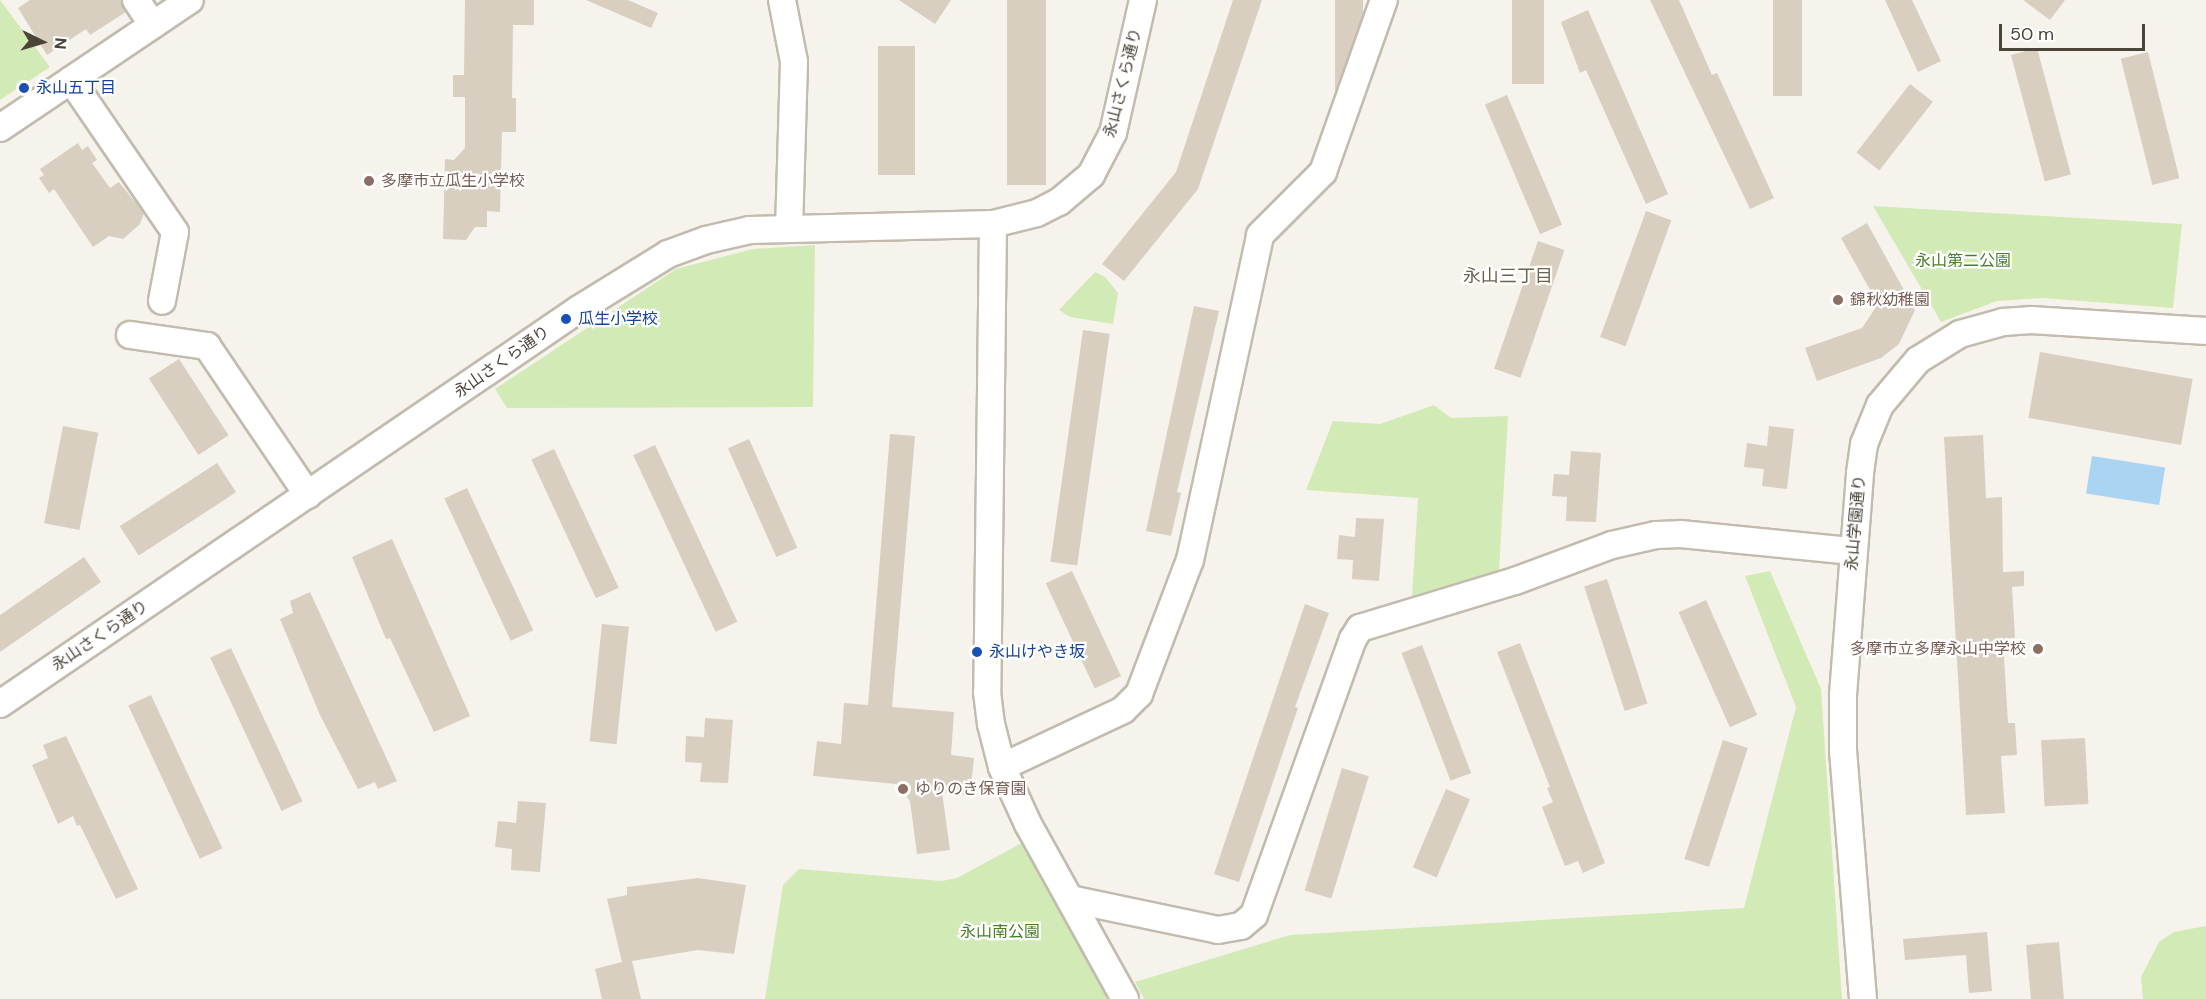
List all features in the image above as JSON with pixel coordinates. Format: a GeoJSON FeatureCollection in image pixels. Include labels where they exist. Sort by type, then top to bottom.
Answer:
{"type":"FeatureCollection","features":[{"type":"Feature","properties":{"kind":"street"},"geometry":{"type":"LineString","coordinates":[[136,0],[153,25]]}},
{"type":"Feature","properties":{"kind":"street"},"geometry":{"type":"LineString","coordinates":[[0,128],[190,0]]}},
{"type":"Feature","properties":{"kind":"street"},"geometry":{"type":"LineString","coordinates":[[782,0],[794,62],[789,228]]}},
{"type":"Feature","properties":{"kind":"street","name":"永山さくら通り"},"geometry":{"type":"LineString","coordinates":[[0,704],[649,263],[728,234],[789,228],[993,224],[1037,213],[1059,202],[1091,175],[1103,155],[1119,113],[1143,0]]}},
{"type":"Feature","properties":{"kind":"street"},"geometry":{"type":"LineString","coordinates":[[1002,767],[1122,710],[1139,694],[1190,560],[1260,235],[1323,172],[1384,0]]}},
{"type":"Feature","properties":{"kind":"street"},"geometry":{"type":"LineString","coordinates":[[71,80],[175,232],[162,301]]}},
{"type":"Feature","properties":{"kind":"street"},"geometry":{"type":"LineString","coordinates":[[993,224],[987,692],[1002,767],[1048,863],[1125,999]]}},
{"type":"Feature","properties":{"kind":"street","name":"永山学園通り"},"geometry":{"type":"LineString","coordinates":[[1863,999],[1843,750],[1852,551],[1864,444],[1880,405],[1905,372],[1932,351],[1983,327],[2032,320],[2206,331]]}},
{"type":"Feature","properties":{"kind":"street"},"geometry":{"type":"LineString","coordinates":[[130,335],[207,346],[308,495]]}},
{"type":"Feature","properties":{"kind":"street"},"geometry":{"type":"LineString","coordinates":[[1070,899],[1218,930],[1241,926],[1254,915],[1353,639],[1360,628],[1515,581],[1612,545],[1656,535],[1681,534],[1852,551]]}},
{"type":"Feature","properties":{"kind":"green space"},"geometry":{"type":"Polygon","coordinates":[[[0,0],[50,67],[0,100],[0,0]]]}},
{"type":"Feature","properties":{"kind":"green space","name":"永山第二公園"},"geometry":{"type":"Polygon","coordinates":[[[1873,206],[2182,224],[2173,308],[2042,298],[1997,301],[1941,322],[1873,206]]]}},
{"type":"Feature","properties":{"kind":"green space"},"geometry":{"type":"Polygon","coordinates":[[[815,245],[813,407],[507,408],[495,389],[676,269],[753,249],[815,245]]]}},
{"type":"Feature","properties":{"kind":"green space"},"geometry":{"type":"Polygon","coordinates":[[[1095,272],[1105,277],[1118,293],[1113,324],[1070,317],[1059,310],[1095,272]]]}},
{"type":"Feature","properties":{"kind":"green space"},"geometry":{"type":"Polygon","coordinates":[[[1434,405],[1451,418],[1508,416],[1499,570],[1412,596],[1418,498],[1306,490],[1333,421],[1380,424],[1434,405]]]}},
{"type":"Feature","properties":{"kind":"green space"},"geometry":{"type":"Polygon","coordinates":[[[1770,571],[1821,689],[1842,999],[1144,999],[1135,982],[1290,935],[1744,908],[1796,707],[1745,576],[1770,571]]]}},
{"type":"Feature","properties":{"kind":"green space","name":"永山南公園"},"geometry":{"type":"Polygon","coordinates":[[[1029,839],[1112,999],[765,999],[783,885],[799,869],[942,881],[957,878],[1029,839]]]}},
{"type":"Feature","properties":{"kind":"green space"},"geometry":{"type":"Polygon","coordinates":[[[2206,926],[2206,999],[2143,999],[2141,977],[2159,942],[2174,932],[2206,926]]]}},
{"type":"Feature","properties":{"kind":"water"},"geometry":{"type":"Polygon","coordinates":[[[2092,456],[2165,468],[2159,505],[2086,494],[2092,456]]]}},
{"type":"Feature","properties":{"kind":"building"},"geometry":{"type":"Polygon","coordinates":[[[30,0],[121,0],[126,12],[90,35],[86,29],[47,55],[18,8],[30,0]]]}},
{"type":"Feature","properties":{"kind":"building"},"geometry":{"type":"Polygon","coordinates":[[[465,0],[534,0],[534,25],[513,25],[512,98],[516,98],[516,132],[502,132],[500,212],[487,211],[487,227],[475,227],[466,240],[443,239],[445,159],[454,160],[465,148],[465,97],[453,97],[453,75],[464,75],[465,0]]]}},
{"type":"Feature","properties":{"kind":"building"},"geometry":{"type":"Polygon","coordinates":[[[586,0],[628,0],[658,13],[651,28],[586,0]]]}},
{"type":"Feature","properties":{"kind":"building"},"geometry":{"type":"Polygon","coordinates":[[[899,0],[951,0],[935,24],[899,0]]]}},
{"type":"Feature","properties":{"kind":"building"},"geometry":{"type":"Polygon","coordinates":[[[1007,0],[1046,0],[1046,185],[1007,185],[1007,0]]]}},
{"type":"Feature","properties":{"kind":"building"},"geometry":{"type":"Polygon","coordinates":[[[1233,0],[1262,0],[1198,189],[1124,281],[1102,264],[1176,172],[1233,0]]]}},
{"type":"Feature","properties":{"kind":"building"},"geometry":{"type":"Polygon","coordinates":[[[1335,0],[1363,0],[1363,107],[1335,107],[1335,0]]]}},
{"type":"Feature","properties":{"kind":"building"},"geometry":{"type":"Polygon","coordinates":[[[1512,0],[1544,0],[1544,84],[1512,84],[1512,0]]]}},
{"type":"Feature","properties":{"kind":"building"},"geometry":{"type":"Polygon","coordinates":[[[1650,0],[1679,0],[1712,75],[1717,73],[1774,198],[1750,209],[1650,0]]]}},
{"type":"Feature","properties":{"kind":"building"},"geometry":{"type":"Polygon","coordinates":[[[1773,0],[1802,0],[1802,96],[1773,96],[1773,0]]]}},
{"type":"Feature","properties":{"kind":"building"},"geometry":{"type":"Polygon","coordinates":[[[1885,0],[1912,0],[1941,61],[1918,72],[1885,0]]]}},
{"type":"Feature","properties":{"kind":"building"},"geometry":{"type":"Polygon","coordinates":[[[2023,0],[2065,0],[2050,20],[2023,0]]]}},
{"type":"Feature","properties":{"kind":"building"},"geometry":{"type":"Polygon","coordinates":[[[1588,10],[1668,194],[1646,204],[1586,70],[1580,73],[1561,22],[1588,10]]]}},
{"type":"Feature","properties":{"kind":"building"},"geometry":{"type":"Polygon","coordinates":[[[878,46],[915,46],[915,175],[878,175],[878,46]]]}},
{"type":"Feature","properties":{"kind":"building"},"geometry":{"type":"Polygon","coordinates":[[[2037,48],[2071,175],[2045,182],[2011,55],[2037,48]]]}},
{"type":"Feature","properties":{"kind":"building"},"geometry":{"type":"Polygon","coordinates":[[[2148,52],[2179,178],[2152,185],[2121,59],[2148,52]]]}},
{"type":"Feature","properties":{"kind":"building"},"geometry":{"type":"Polygon","coordinates":[[[1910,84],[1933,102],[1879,170],[1856,153],[1910,84]]]}},
{"type":"Feature","properties":{"kind":"building"},"geometry":{"type":"Polygon","coordinates":[[[1507,95],[1562,225],[1540,234],[1485,104],[1507,95]]]}},
{"type":"Feature","properties":{"kind":"building"},"geometry":{"type":"Polygon","coordinates":[[[78,143],[82,150],[88,146],[97,160],[92,163],[110,188],[119,182],[144,213],[140,224],[123,239],[109,236],[93,247],[54,189],[49,193],[39,178],[44,175],[40,169],[78,143]]]}},
{"type":"Feature","properties":{"kind":"building"},"geometry":{"type":"Polygon","coordinates":[[[1646,211],[1671,220],[1626,346],[1600,337],[1646,211]]]}},
{"type":"Feature","properties":{"kind":"building"},"geometry":{"type":"Polygon","coordinates":[[[1867,223],[1915,310],[1899,344],[1881,358],[1817,381],[1805,348],[1862,328],[1878,304],[1841,238],[1867,223]]]}},
{"type":"Feature","properties":{"kind":"building"},"geometry":{"type":"Polygon","coordinates":[[[1538,241],[1564,250],[1521,378],[1494,369],[1538,241]]]}},
{"type":"Feature","properties":{"kind":"building"},"geometry":{"type":"Polygon","coordinates":[[[1194,306],[1219,311],[1177,492],[1181,493],[1171,536],[1146,531],[1194,306]]]}},
{"type":"Feature","properties":{"kind":"building"},"geometry":{"type":"Polygon","coordinates":[[[1083,330],[1110,334],[1077,565],[1050,562],[1083,330]]]}},
{"type":"Feature","properties":{"kind":"building"},"geometry":{"type":"Polygon","coordinates":[[[2040,352],[2193,379],[2181,445],[2028,418],[2040,352]]]}},
{"type":"Feature","properties":{"kind":"building"},"geometry":{"type":"Polygon","coordinates":[[[179,359],[229,435],[198,455],[149,379],[179,359]]]}},
{"type":"Feature","properties":{"kind":"building"},"geometry":{"type":"Polygon","coordinates":[[[63,426],[98,433],[79,530],[44,523],[63,426]]]}},
{"type":"Feature","properties":{"kind":"building"},"geometry":{"type":"Polygon","coordinates":[[[1769,426],[1794,429],[1787,489],[1762,486],[1764,469],[1744,467],[1747,443],[1767,446],[1769,426]]]}},
{"type":"Feature","properties":{"kind":"building"},"geometry":{"type":"Polygon","coordinates":[[[890,434],[915,436],[892,707],[954,712],[951,755],[974,758],[970,795],[942,792],[950,850],[917,854],[910,801],[896,784],[813,776],[817,741],[841,744],[844,703],[868,705],[890,434]]]}},
{"type":"Feature","properties":{"kind":"building"},"geometry":{"type":"Polygon","coordinates":[[[1983,435],[1986,498],[2002,497],[2003,572],[2024,571],[2024,586],[2012,587],[2015,638],[2003,639],[2008,723],[2015,723],[2017,755],[2001,756],[2005,813],[1966,815],[1944,437],[1983,435]]]}},
{"type":"Feature","properties":{"kind":"building"},"geometry":{"type":"Polygon","coordinates":[[[749,439],[797,548],[776,557],[728,448],[749,439]]]}},
{"type":"Feature","properties":{"kind":"building"},"geometry":{"type":"Polygon","coordinates":[[[655,445],[737,622],[716,632],[633,455],[655,445]]]}},
{"type":"Feature","properties":{"kind":"building"},"geometry":{"type":"Polygon","coordinates":[[[554,449],[619,588],[596,598],[531,460],[554,449]]]}},
{"type":"Feature","properties":{"kind":"building"},"geometry":{"type":"Polygon","coordinates":[[[1571,451],[1601,453],[1596,522],[1566,521],[1567,497],[1552,496],[1554,474],[1569,475],[1571,451]]]}},
{"type":"Feature","properties":{"kind":"building"},"geometry":{"type":"Polygon","coordinates":[[[217,463],[236,492],[139,556],[120,526],[217,463]]]}},
{"type":"Feature","properties":{"kind":"building"},"geometry":{"type":"Polygon","coordinates":[[[467,488],[533,630],[511,641],[444,499],[467,488]]]}},
{"type":"Feature","properties":{"kind":"building"},"geometry":{"type":"Polygon","coordinates":[[[1356,518],[1384,519],[1379,581],[1352,579],[1353,560],[1337,559],[1339,535],[1355,537],[1356,518]]]}},
{"type":"Feature","properties":{"kind":"building"},"geometry":{"type":"Polygon","coordinates":[[[392,539],[470,716],[434,732],[390,638],[386,639],[352,557],[392,539]]]}},
{"type":"Feature","properties":{"kind":"building"},"geometry":{"type":"Polygon","coordinates":[[[84,557],[101,582],[0,652],[0,615],[84,557]]]}},
{"type":"Feature","properties":{"kind":"building"},"geometry":{"type":"Polygon","coordinates":[[[1072,571],[1121,676],[1095,688],[1046,583],[1072,571]]]}},
{"type":"Feature","properties":{"kind":"building"},"geometry":{"type":"Polygon","coordinates":[[[1607,579],[1647,704],[1625,711],[1584,586],[1607,579]]]}},
{"type":"Feature","properties":{"kind":"building"},"geometry":{"type":"Polygon","coordinates":[[[310,592],[397,781],[378,789],[375,782],[358,789],[320,715],[280,619],[293,613],[290,601],[310,592]]]}},
{"type":"Feature","properties":{"kind":"building"},"geometry":{"type":"Polygon","coordinates":[[[1706,600],[1757,715],[1730,727],[1679,612],[1706,600]]]}},
{"type":"Feature","properties":{"kind":"building"},"geometry":{"type":"Polygon","coordinates":[[[1305,604],[1329,613],[1295,707],[1298,708],[1239,882],[1214,874],[1305,604]]]}},
{"type":"Feature","properties":{"kind":"building"},"geometry":{"type":"Polygon","coordinates":[[[602,624],[629,627],[617,744],[590,741],[602,624]]]}},
{"type":"Feature","properties":{"kind":"building"},"geometry":{"type":"Polygon","coordinates":[[[1520,643],[1605,863],[1583,873],[1578,861],[1565,866],[1557,846],[1542,807],[1553,802],[1547,788],[1550,787],[1497,652],[1520,643]]]}},
{"type":"Feature","properties":{"kind":"building"},"geometry":{"type":"Polygon","coordinates":[[[1422,645],[1471,773],[1451,781],[1401,653],[1422,645]]]}},
{"type":"Feature","properties":{"kind":"building"},"geometry":{"type":"Polygon","coordinates":[[[231,648],[302,801],[282,811],[210,658],[231,648]]]}},
{"type":"Feature","properties":{"kind":"building"},"geometry":{"type":"Polygon","coordinates":[[[151,695],[222,848],[200,859],[128,706],[151,695]]]}},
{"type":"Feature","properties":{"kind":"building"},"geometry":{"type":"Polygon","coordinates":[[[705,718],[733,720],[728,783],[700,782],[702,763],[685,762],[686,736],[704,737],[705,718]]]}},
{"type":"Feature","properties":{"kind":"building"},"geometry":{"type":"Polygon","coordinates":[[[66,736],[138,889],[116,899],[80,825],[77,826],[73,816],[58,824],[32,765],[48,758],[43,745],[66,736]]]}},
{"type":"Feature","properties":{"kind":"building"},"geometry":{"type":"Polygon","coordinates":[[[2085,738],[2088,804],[2045,806],[2041,740],[2085,738]]]}},
{"type":"Feature","properties":{"kind":"building"},"geometry":{"type":"Polygon","coordinates":[[[1723,740],[1748,748],[1709,867],[1684,859],[1723,740]]]}},
{"type":"Feature","properties":{"kind":"building"},"geometry":{"type":"Polygon","coordinates":[[[1342,768],[1369,776],[1331,899],[1305,890],[1342,768]]]}},
{"type":"Feature","properties":{"kind":"building"},"geometry":{"type":"Polygon","coordinates":[[[1446,789],[1470,799],[1437,877],[1413,867],[1446,789]]]}},
{"type":"Feature","properties":{"kind":"building"},"geometry":{"type":"Polygon","coordinates":[[[518,801],[546,803],[540,872],[511,870],[512,849],[495,847],[498,821],[516,823],[518,801]]]}},
{"type":"Feature","properties":{"kind":"building"},"geometry":{"type":"Polygon","coordinates":[[[698,878],[746,885],[734,954],[698,950],[632,961],[641,999],[602,999],[595,969],[622,962],[607,899],[627,895],[627,887],[698,878]]]}},
{"type":"Feature","properties":{"kind":"building"},"geometry":{"type":"Polygon","coordinates":[[[1987,932],[1992,991],[1969,993],[1966,955],[1905,960],[1903,939],[1987,932]]]}},
{"type":"Feature","properties":{"kind":"building"},"geometry":{"type":"Polygon","coordinates":[[[2059,942],[2064,999],[2031,999],[2026,945],[2059,942]]]}},
{"type":"Feature","properties":{"kind":"place","name":"永山五丁目"},"geometry":{"type":"Point","coordinates":[24,88]}},
{"type":"Feature","properties":{"kind":"place","name":"多摩市立瓜生小学校"},"geometry":{"type":"Point","coordinates":[369,181]}},
{"type":"Feature","properties":{"kind":"place","name":"錦秋幼稚園"},"geometry":{"type":"Point","coordinates":[1838,300]}},
{"type":"Feature","properties":{"kind":"place","name":"瓜生小学校"},"geometry":{"type":"Point","coordinates":[566,319]}},
{"type":"Feature","properties":{"kind":"place","name":"多摩市立多摩永山中学校"},"geometry":{"type":"Point","coordinates":[2038,649]}},
{"type":"Feature","properties":{"kind":"place","name":"永山けやき坂"},"geometry":{"type":"Point","coordinates":[977,652]}},
{"type":"Feature","properties":{"kind":"place","name":"ゆりのき保育園"},"geometry":{"type":"Point","coordinates":[903,789]}},
{"type":"Feature","properties":{"kind":"district","name":"永山三丁目"},"geometry":{"type":"Point","coordinates":[1508,276]}}]}
